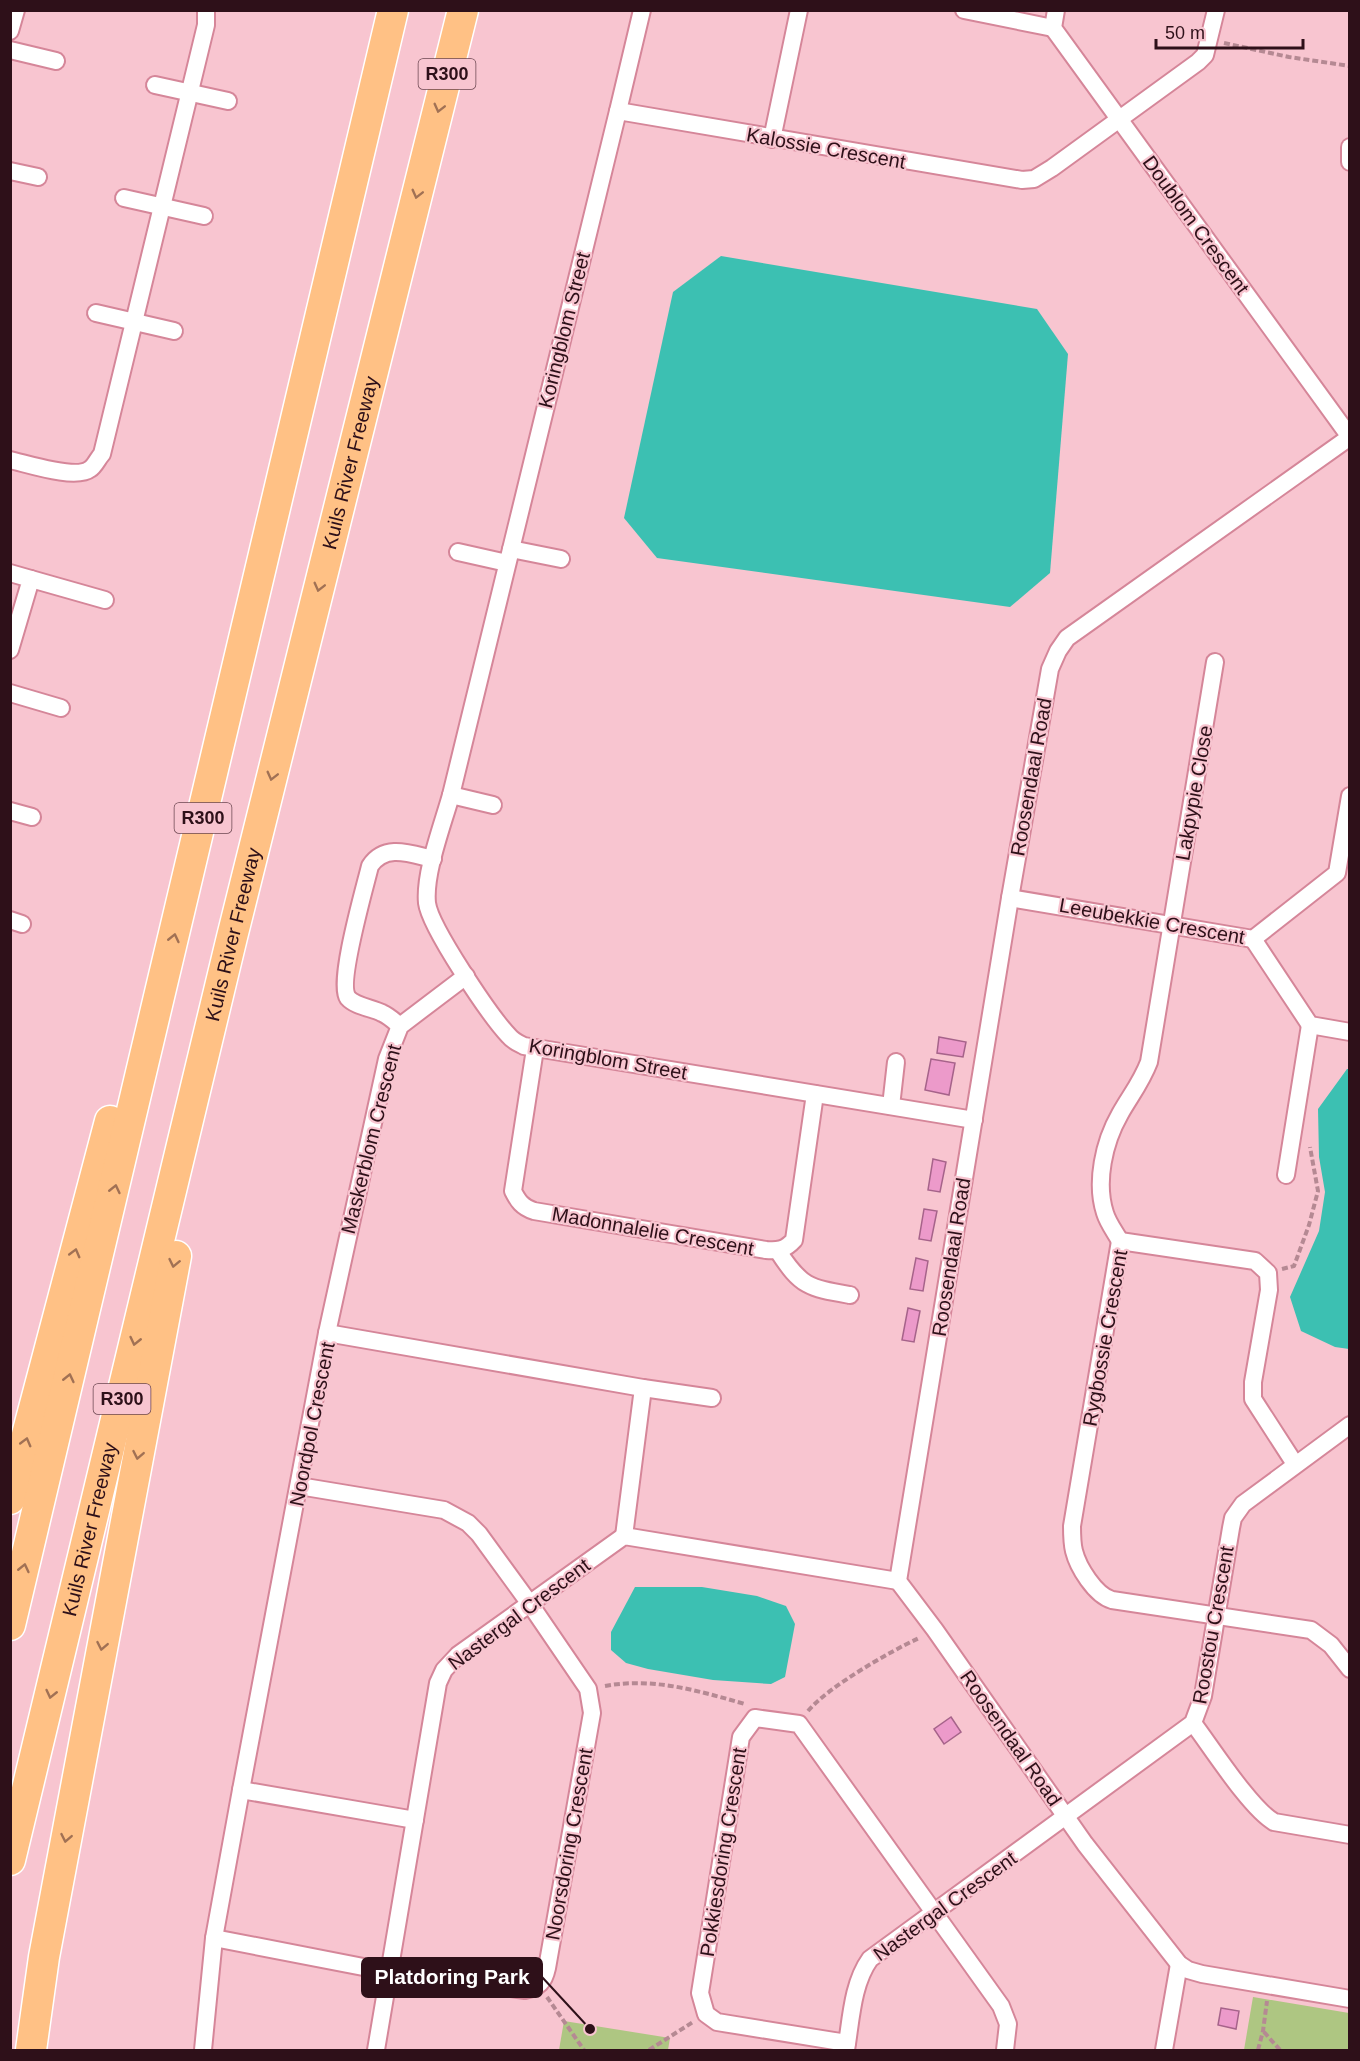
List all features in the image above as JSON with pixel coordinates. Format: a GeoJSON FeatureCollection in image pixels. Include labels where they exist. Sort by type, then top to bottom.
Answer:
{"type":"FeatureCollection","features":[{"type":"Feature","properties":{"kind":"highway","name":"R300"},"geometry":{"type":"LineString","coordinates":[[10,1625],[393,10]]}},
{"type":"Feature","properties":{"kind":"highway","name":"Kuils River Freeway"},"geometry":{"type":"LineString","coordinates":[[10,1860],[232,937],[463,10]]}},
{"type":"Feature","properties":{"kind":"highway"},"geometry":{"type":"LineString","coordinates":[[31,2050],[44,1958],[169,1291],[221,1042],[232,937]]}},
{"type":"Feature","properties":{"kind":"highway"},"geometry":{"type":"LineString","coordinates":[[10,1498],[132,1038],[165,979]]}},
{"type":"Feature","properties":{"kind":"street"},"geometry":{"type":"LineString","coordinates":[[10,31],[16,10]]}},
{"type":"Feature","properties":{"kind":"street"},"geometry":{"type":"LineString","coordinates":[[10,460],[66,473],[79,473],[90,470],[102,454],[206,25],[206,10]]}},
{"type":"Feature","properties":{"kind":"street"},"geometry":{"type":"LineString","coordinates":[[618,111],[642,10]]}},
{"type":"Feature","properties":{"kind":"street"},"geometry":{"type":"LineString","coordinates":[[772,139],[799,10]]}},
{"type":"Feature","properties":{"kind":"street"},"geometry":{"type":"LineString","coordinates":[[964,10],[1053,28],[1056,10]]}},
{"type":"Feature","properties":{"kind":"street","name":"Kalossie Crescent"},"geometry":{"type":"LineString","coordinates":[[618,111],[1022,180],[1034,179],[1198,62],[1205,55],[1216,10]]}},
{"type":"Feature","properties":{"kind":"street","name":"Doublom Crescent"},"geometry":{"type":"LineString","coordinates":[[1053,28],[1349,437]]}},
{"type":"Feature","properties":{"kind":"street"},"geometry":{"type":"LineString","coordinates":[[10,50],[56,61]]}},
{"type":"Feature","properties":{"kind":"street"},"geometry":{"type":"LineString","coordinates":[[155,85],[228,101]]}},
{"type":"Feature","properties":{"kind":"street","name":"Koringblom Street"},"geometry":{"type":"LineString","coordinates":[[618,111],[451,795],[433,860],[427,890],[429,909],[437,929],[466,976],[508,1036],[524,1046],[974,1120]]}},
{"type":"Feature","properties":{"kind":"street"},"geometry":{"type":"LineString","coordinates":[[1350,147],[1350,162]]}},
{"type":"Feature","properties":{"kind":"street"},"geometry":{"type":"LineString","coordinates":[[10,171],[38,177]]}},
{"type":"Feature","properties":{"kind":"street"},"geometry":{"type":"LineString","coordinates":[[124,198],[204,216]]}},
{"type":"Feature","properties":{"kind":"street"},"geometry":{"type":"LineString","coordinates":[[96,313],[174,331]]}},
{"type":"Feature","properties":{"kind":"street","name":"Roosendaal Road"},"geometry":{"type":"LineString","coordinates":[[1179,1964],[1067,1817],[898,1581],[1010,898],[1050,669],[1067,638],[1349,437]]}},
{"type":"Feature","properties":{"kind":"street"},"geometry":{"type":"LineString","coordinates":[[458,552],[561,560]]}},
{"type":"Feature","properties":{"kind":"street"},"geometry":{"type":"LineString","coordinates":[[10,573],[105,600]]}},
{"type":"Feature","properties":{"kind":"street"},"geometry":{"type":"LineString","coordinates":[[10,650],[31,579]]}},
{"type":"Feature","properties":{"kind":"street","name":"Lakpypie Close"},"geometry":{"type":"LineString","coordinates":[[1120,1241],[1106,1216],[1102,1201],[1102,1172],[1106,1147],[1115,1124],[1140,1085],[1149,1062],[1215,662]]}},
{"type":"Feature","properties":{"kind":"street"},"geometry":{"type":"LineString","coordinates":[[10,693],[61,708]]}},
{"type":"Feature","properties":{"kind":"street"},"geometry":{"type":"LineString","coordinates":[[451,795],[493,805]]}},
{"type":"Feature","properties":{"kind":"street","name":"Leeubekkie Crescent"},"geometry":{"type":"LineString","coordinates":[[1010,898],[1253,939],[1343,874],[1350,796]]}},
{"type":"Feature","properties":{"kind":"street"},"geometry":{"type":"LineString","coordinates":[[10,812],[32,817]]}},
{"type":"Feature","properties":{"kind":"street"},"geometry":{"type":"LineString","coordinates":[[400,1026],[382,1013],[352,1001],[347,996],[344,989],[348,957],[365,884],[374,861],[391,851],[433,860]]}},
{"type":"Feature","properties":{"kind":"street"},"geometry":{"type":"LineString","coordinates":[[1253,939],[1310,1025],[1286,1175]]}},
{"type":"Feature","properties":{"kind":"street","name":"Maskerblom Crescent"},"geometry":{"type":"LineString","coordinates":[[327,1333],[387,1059],[400,1026],[466,976]]}},
{"type":"Feature","properties":{"kind":"street"},"geometry":{"type":"LineString","coordinates":[[1310,1025],[1350,1032]]}},
{"type":"Feature","properties":{"kind":"street","name":"Madonnalelie Crescent"},"geometry":{"type":"LineString","coordinates":[[535,1049],[513,1191],[525,1208],[766,1251],[785,1249],[794,1240],[815,1094]]}},
{"type":"Feature","properties":{"kind":"street"},"geometry":{"type":"LineString","coordinates":[[891,1106],[896,1062]]}},
{"type":"Feature","properties":{"kind":"street","name":"Rygbossie Crescent"},"geometry":{"type":"LineString","coordinates":[[1268,1273],[1255,1261],[1120,1241],[1072,1526],[1074,1551],[1087,1576],[1107,1599],[1311,1629],[1332,1645],[1350,1669]]}},
{"type":"Feature","properties":{"kind":"street"},"geometry":{"type":"LineString","coordinates":[[778,1251],[792,1273],[807,1285],[850,1295]]}},
{"type":"Feature","properties":{"kind":"street"},"geometry":{"type":"LineString","coordinates":[[1268,1273],[1269,1290],[1253,1382],[1253,1399],[1295,1464]]}},
{"type":"Feature","properties":{"kind":"street","name":"Noordpol Crescent"},"geometry":{"type":"LineString","coordinates":[[203,2050],[214,1938],[327,1333],[712,1398]]}},
{"type":"Feature","properties":{"kind":"street"},"geometry":{"type":"LineString","coordinates":[[643,1388],[624,1536],[898,1581]]}},
{"type":"Feature","properties":{"kind":"street","name":"Roostou Crescent"},"geometry":{"type":"LineString","coordinates":[[1067,1817],[1193,1723],[1203,1696],[1231,1528],[1238,1509],[1295,1464],[1350,1425]]}},
{"type":"Feature","properties":{"kind":"street","name":"Noorsdoring Crescent"},"geometry":{"type":"LineString","coordinates":[[299,1486],[422,1505],[459,1516],[478,1534],[530,1604],[588,1689],[592,1713],[547,1968],[540,1985]]}},
{"type":"Feature","properties":{"kind":"street","name":"Nastergal Crescent"},"geometry":{"type":"LineString","coordinates":[[376,2050],[438,1683],[444,1670],[458,1655],[624,1536]]}},
{"type":"Feature","properties":{"kind":"street"},"geometry":{"type":"LineString","coordinates":[[755,1719],[799,1724],[1001,2006],[1008,2024],[1005,2050]]}},
{"type":"Feature","properties":{"kind":"street","name":"Pokkiesdoring Crescent"},"geometry":{"type":"LineString","coordinates":[[706,2013],[700,1993],[741,1737],[755,1719]]}},
{"type":"Feature","properties":{"kind":"street"},"geometry":{"type":"LineString","coordinates":[[1193,1723],[1251,1800],[1270,1819],[1350,1834]]}},
{"type":"Feature","properties":{"kind":"street"},"geometry":{"type":"LineString","coordinates":[[241,1790],[416,1820]]}},
{"type":"Feature","properties":{"kind":"street","name":"Nastergal Crescent"},"geometry":{"type":"LineString","coordinates":[[847,2047],[858,1983],[870,1959],[1067,1817]]}},
{"type":"Feature","properties":{"kind":"street"},"geometry":{"type":"LineString","coordinates":[[214,1938],[389,1972],[525,1990],[540,1985]]}},
{"type":"Feature","properties":{"kind":"street"},"geometry":{"type":"LineString","coordinates":[[1164,2050],[1179,1964],[1195,1972],[1350,1999]]}},
{"type":"Feature","properties":{"kind":"street"},"geometry":{"type":"LineString","coordinates":[[706,2013],[717,2022],[847,2047]]}},
{"type":"Feature","properties":{"kind":"path"},"geometry":{"type":"LineString","coordinates":[[1210,38],[1233,46],[1350,66]]}},
{"type":"Feature","properties":{"kind":"path"},"geometry":{"type":"LineString","coordinates":[[1268,1273],[1294,1266],[1309,1225],[1318,1191],[1310,1145]]}},
{"type":"Feature","properties":{"kind":"path"},"geometry":{"type":"LineString","coordinates":[[799,1724],[816,1702],[869,1666],[935,1630]]}},
{"type":"Feature","properties":{"kind":"path"},"geometry":{"type":"LineString","coordinates":[[588,1689],[625,1682],[670,1685],[749,1705],[755,1719]]}},
{"type":"Feature","properties":{"kind":"path"},"geometry":{"type":"LineString","coordinates":[[540,1985],[584,2050]]}},
{"type":"Feature","properties":{"kind":"path"},"geometry":{"type":"LineString","coordinates":[[1258,2050],[1269,1985]]}},
{"type":"Feature","properties":{"kind":"path"},"geometry":{"type":"LineString","coordinates":[[649,2050],[706,2013]]}},
{"type":"Feature","properties":{"kind":"path"},"geometry":{"type":"LineString","coordinates":[[1263,2031],[1280,2050]]}},
{"type":"Feature","properties":{"kind":"shaded area"},"geometry":{"type":"Polygon","coordinates":[[[721,256],[1037,309],[1068,354],[1050,573],[1010,607],[657,558],[624,518],[673,292],[721,256]]]}},
{"type":"Feature","properties":{"kind":"shaded area"},"geometry":{"type":"Polygon","coordinates":[[[1347,1069],[1350,1069],[1349,1349],[1335,1347],[1301,1331],[1290,1297],[1319,1231],[1325,1192],[1319,1157],[1318,1109],[1347,1069]]]}},
{"type":"Feature","properties":{"kind":"shaded area"},"geometry":{"type":"Polygon","coordinates":[[[635,1587],[702,1587],[757,1596],[786,1606],[795,1624],[785,1677],[771,1684],[713,1680],[626,1663],[611,1650],[611,1632],[635,1587]]]}},
{"type":"Feature","properties":{"kind":"shaded area"},"geometry":{"type":"Polygon","coordinates":[[[1253,1997],[1349,2013],[1349,2050],[1244,2050],[1253,1997]]]}},
{"type":"Feature","properties":{"kind":"shaded area"},"geometry":{"type":"Polygon","coordinates":[[[564,2021],[670,2038],[668,2050],[559,2050],[564,2021]]]}},
{"type":"Feature","properties":{"kind":"building"},"geometry":{"type":"Polygon","coordinates":[[[939,1037],[966,1042],[963,1057],[937,1053],[939,1037]]]}},
{"type":"Feature","properties":{"kind":"building"},"geometry":{"type":"Polygon","coordinates":[[[931,1059],[955,1063],[949,1095],[925,1090],[931,1059]]]}},
{"type":"Feature","properties":{"kind":"building"},"geometry":{"type":"Polygon","coordinates":[[[933,1159],[946,1162],[940,1192],[928,1190],[933,1159]]]}},
{"type":"Feature","properties":{"kind":"building"},"geometry":{"type":"Polygon","coordinates":[[[924,1209],[937,1211],[931,1241],[919,1239],[924,1209]]]}},
{"type":"Feature","properties":{"kind":"building"},"geometry":{"type":"Polygon","coordinates":[[[916,1258],[928,1261],[923,1291],[910,1289],[916,1258]]]}},
{"type":"Feature","properties":{"kind":"building"},"geometry":{"type":"Polygon","coordinates":[[[908,1308],[920,1311],[914,1342],[902,1340],[908,1308]]]}},
{"type":"Feature","properties":{"kind":"building"},"geometry":{"type":"Polygon","coordinates":[[[951,1717],[961,1732],[944,1744],[934,1729],[951,1717]]]}},
{"type":"Feature","properties":{"kind":"building"},"geometry":{"type":"Polygon","coordinates":[[[1221,2008],[1239,2011],[1236,2029],[1218,2025],[1221,2008]]]}},
{"type":"Feature","properties":{"kind":"place","name":"Platdoring Park"},"geometry":{"type":"Point","coordinates":[590,2029]}}]}
